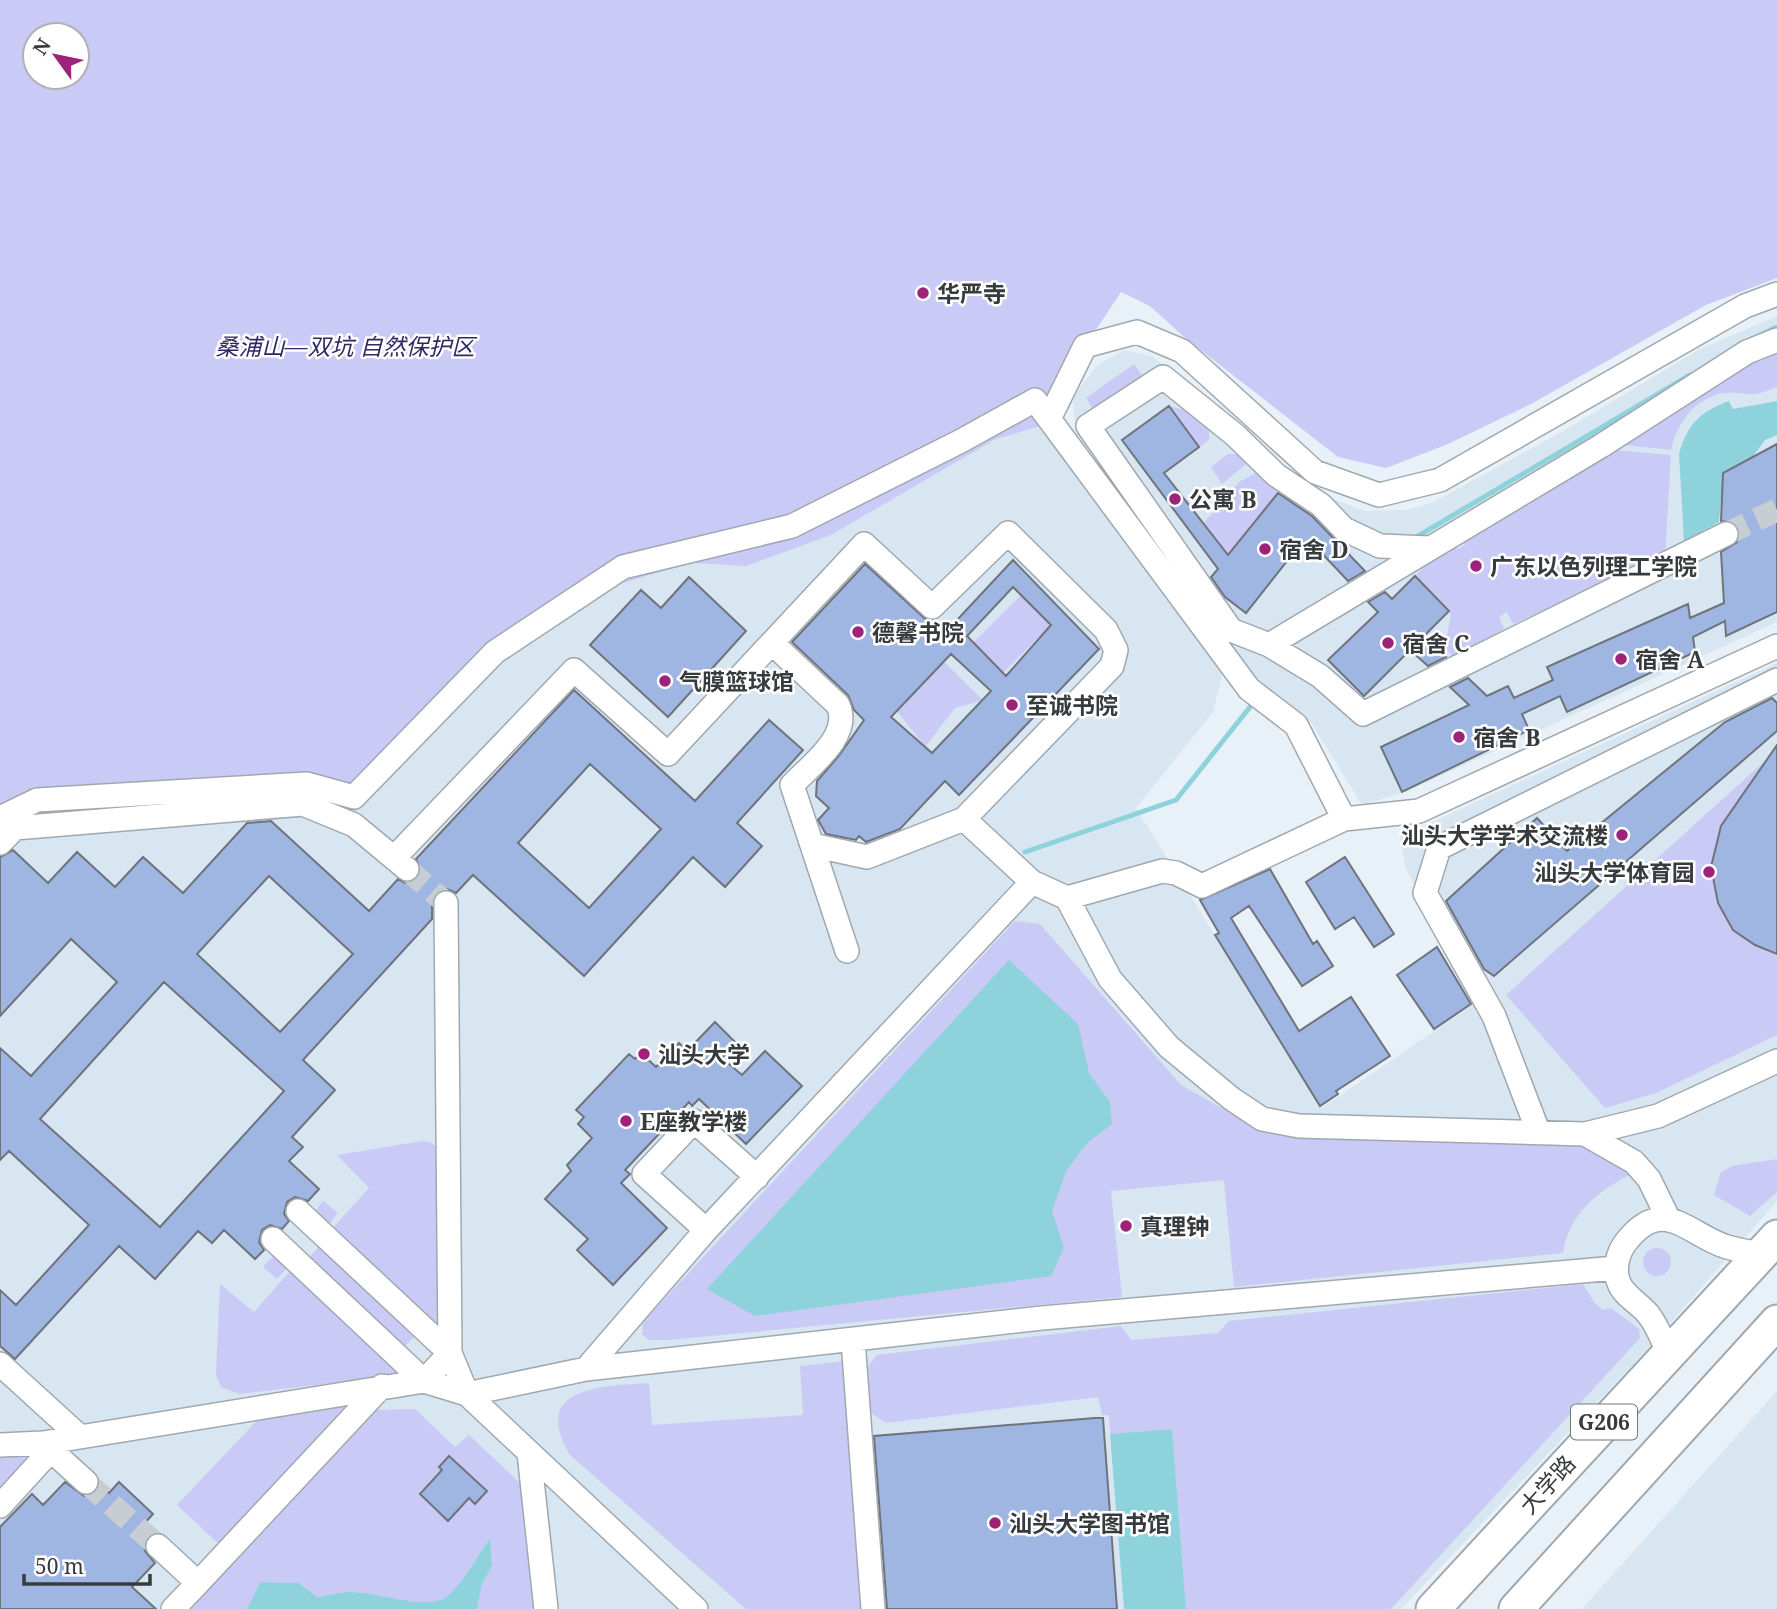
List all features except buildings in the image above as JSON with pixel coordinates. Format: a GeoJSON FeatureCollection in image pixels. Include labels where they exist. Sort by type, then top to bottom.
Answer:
{"type":"FeatureCollection","features":[{"type":"Feature","properties":{"kind":"highway","name":"大学路"},"geometry":{"type":"LineString","coordinates":[[1433,1609],[1668,1352],[1769,1246]]}},
{"type":"Feature","properties":{"kind":"highway","name":"G206"},"geometry":{"type":"LineString","coordinates":[[1516,1609],[1775,1328]]}},
{"type":"Feature","properties":{"kind":"street"},"geometry":{"type":"LineString","coordinates":[[1049,419],[1086,346],[1136,332],[1182,351],[1315,472],[1379,495],[1440,480],[1745,306],[1777,294]]}},
{"type":"Feature","properties":{"kind":"street"},"geometry":{"type":"LineString","coordinates":[[1269,645],[1601,446],[1748,352],[1777,340]]}},
{"type":"Feature","properties":{"kind":"street"},"geometry":{"type":"LineString","coordinates":[[1430,548],[1380,546],[1344,529],[1321,505],[1276,475],[1235,435],[1163,377],[1087,426],[1231,630],[1269,645],[1320,676],[1363,714],[1726,534]]}},
{"type":"Feature","properties":{"kind":"street"},"geometry":{"type":"LineString","coordinates":[[0,818],[37,800],[307,783],[354,797],[495,652],[624,568],[792,526],[1035,400],[1249,689],[1296,725],[1344,819]]}},
{"type":"Feature","properties":{"kind":"street"},"geometry":{"type":"LineString","coordinates":[[0,843],[15,828],[303,804],[354,825],[401,863],[574,670],[668,754],[864,544],[932,607],[1008,533],[1106,629],[1115,650],[1112,666],[964,819],[867,857],[812,845]]}},
{"type":"Feature","properties":{"kind":"street"},"geometry":{"type":"LineString","coordinates":[[772,643],[838,705],[843,716],[841,730],[792,785],[847,951]]}},
{"type":"Feature","properties":{"kind":"street"},"geometry":{"type":"LineString","coordinates":[[1067,898],[1162,871],[1176,873],[1202,886],[1344,819],[1419,811],[1777,646]]}},
{"type":"Feature","properties":{"kind":"street"},"geometry":{"type":"LineString","coordinates":[[1538,1131],[1494,1016],[1425,893],[1440,848],[1777,680]]}},
{"type":"Feature","properties":{"kind":"street"},"geometry":{"type":"LineString","coordinates":[[1622,718],[1632,752]]}},
{"type":"Feature","properties":{"kind":"street"},"geometry":{"type":"LineString","coordinates":[[964,819],[1032,882],[1067,898],[1110,979],[1170,1047],[1232,1099],[1262,1119],[1299,1126],[1586,1134],[1658,1116],[1777,1061]]}},
{"type":"Feature","properties":{"kind":"street"},"geometry":{"type":"LineString","coordinates":[[586,1369],[706,1230],[1032,882]]}},
{"type":"Feature","properties":{"kind":"street"},"geometry":{"type":"LineString","coordinates":[[446,903],[450,1353],[467,1394],[696,1609]]}},
{"type":"Feature","properties":{"kind":"street"},"geometry":{"type":"LineString","coordinates":[[706,1230],[644,1174],[685,1130],[694,1121],[757,1177]]}},
{"type":"Feature","properties":{"kind":"street"},"geometry":{"type":"LineString","coordinates":[[1586,1134],[1634,1161],[1650,1179],[1668,1219]]}},
{"type":"Feature","properties":{"kind":"street"},"geometry":{"type":"LineString","coordinates":[[298,1211],[450,1353]]}},
{"type":"Feature","properties":{"kind":"street"},"geometry":{"type":"LineString","coordinates":[[1668,1352],[1647,1312],[1619,1283],[1616,1268],[1621,1248],[1634,1232],[1653,1221],[1668,1219],[1683,1223],[1724,1246],[1769,1246]]}},
{"type":"Feature","properties":{"kind":"street"},"geometry":{"type":"LineString","coordinates":[[273,1239],[424,1381]]}},
{"type":"Feature","properties":{"kind":"street"},"geometry":{"type":"LineString","coordinates":[[0,1444],[47,1447],[78,1435],[424,1381],[467,1394],[586,1369],[1042,1318],[1616,1268]]}},
{"type":"Feature","properties":{"kind":"street"},"geometry":{"type":"LineString","coordinates":[[853,1340],[873,1609]]}},
{"type":"Feature","properties":{"kind":"street"},"geometry":{"type":"LineString","coordinates":[[424,1381],[450,1353]]}},
{"type":"Feature","properties":{"kind":"street"},"geometry":{"type":"LineString","coordinates":[[0,1364],[78,1435]]}},
{"type":"Feature","properties":{"kind":"street"},"geometry":{"type":"LineString","coordinates":[[173,1609],[382,1387]]}},
{"type":"Feature","properties":{"kind":"street"},"geometry":{"type":"LineString","coordinates":[[47,1447],[86,1482]]}},
{"type":"Feature","properties":{"kind":"street"},"geometry":{"type":"LineString","coordinates":[[0,1506],[47,1447]]}},
{"type":"Feature","properties":{"kind":"street"},"geometry":{"type":"LineString","coordinates":[[529,1453],[546,1609]]}},
{"type":"Feature","properties":{"kind":"street"},"geometry":{"type":"LineString","coordinates":[[158,1546],[198,1583]]}},
{"type":"Feature","properties":{"kind":"shaded area","name":"广东以色列理工学院"},"geometry":{"type":"Polygon","coordinates":[[[1777,316],[1777,622],[1405,792],[1362,805],[1312,724],[1255,679],[1089,446],[1074,419],[1073,398],[1096,366],[1124,350],[1152,356],[1288,470],[1323,495],[1366,511],[1406,510],[1432,503],[1563,431],[1700,349],[1777,316]]]}},
{"type":"Feature","properties":{"kind":"shaded area"},"geometry":{"type":"Polygon","coordinates":[[[1729,401],[1733,409],[1777,401],[1777,435],[1765,440],[1752,458],[1723,473],[1719,522],[1684,541],[1679,454],[1696,420],[1729,401]]]}},
{"type":"Feature","properties":{"kind":"shaded area","name":"汕头大学"},"geometry":{"type":"Polygon","coordinates":[[[1038,427],[1073,459],[1223,672],[1213,712],[1136,808],[1322,1108],[1475,1003],[1406,869],[1400,837],[1777,663],[1777,1201],[1655,1341],[1401,1609],[0,1609],[0,833],[35,813],[515,646],[613,586],[691,563],[746,566],[831,535],[996,439],[1038,427]]]}},
{"type":"Feature","properties":{"kind":"shaded area"},"geometry":{"type":"Polygon","coordinates":[[[1009,960],[1078,1024],[1089,1073],[1110,1102],[1112,1124],[1087,1143],[1066,1171],[1052,1211],[1064,1248],[1051,1276],[755,1316],[707,1289],[1009,960]]]}},
{"type":"Feature","properties":{"kind":"shaded area"},"geometry":{"type":"Polygon","coordinates":[[[1777,1391],[1777,1609],[1582,1609],[1777,1391]]]}},
{"type":"Feature","properties":{"kind":"shaded area"},"geometry":{"type":"Polygon","coordinates":[[[1172,1429],[1186,1609],[1124,1609],[1110,1434],[1172,1429]]]}},
{"type":"Feature","properties":{"kind":"shaded area"},"geometry":{"type":"Polygon","coordinates":[[[490,1538],[492,1566],[482,1584],[477,1609],[247,1609],[260,1582],[299,1583],[317,1597],[350,1592],[422,1602],[444,1599],[463,1578],[490,1538]]]}},
{"type":"Feature","properties":{"kind":"green space","name":"桑浦山—双坑 自然保护区"},"geometry":{"type":"Polygon","coordinates":[[[0,0],[1777,0],[1777,278],[1706,305],[1531,404],[1448,444],[1386,468],[1338,457],[1184,337],[1150,306],[1121,292],[1056,390],[1038,427],[996,439],[831,535],[746,566],[691,563],[613,586],[515,646],[356,811],[293,795],[35,813],[0,833],[0,0]]]}},
{"type":"Feature","properties":{"kind":"green space"},"geometry":{"type":"Polygon","coordinates":[[[1777,347],[1777,387],[1756,394],[1723,393],[1703,401],[1682,422],[1671,450],[1617,444],[1777,347]]]}},
{"type":"Feature","properties":{"kind":"green space"},"geometry":{"type":"Polygon","coordinates":[[[1134,364],[1149,385],[1100,419],[1086,398],[1134,364]]]}},
{"type":"Feature","properties":{"kind":"green space"},"geometry":{"type":"Polygon","coordinates":[[[1169,406],[1203,414],[1209,420],[1209,440],[1199,447],[1169,406]]]}},
{"type":"Feature","properties":{"kind":"green space"},"geometry":{"type":"Polygon","coordinates":[[[1604,449],[1671,455],[1665,556],[1513,624],[1507,612],[1499,617],[1504,629],[1453,658],[1445,646],[1451,614],[1415,576],[1451,541],[1458,549],[1465,545],[1459,535],[1604,449]]]}},
{"type":"Feature","properties":{"kind":"green space"},"geometry":{"type":"Polygon","coordinates":[[[1228,454],[1245,454],[1252,459],[1222,484],[1211,467],[1228,454]]]}},
{"type":"Feature","properties":{"kind":"green space"},"geometry":{"type":"Polygon","coordinates":[[[1257,472],[1283,488],[1228,555],[1203,524],[1239,482],[1257,472]]]}},
{"type":"Feature","properties":{"kind":"green space"},"geometry":{"type":"Polygon","coordinates":[[[1021,595],[1051,625],[1003,673],[973,643],[1021,595]]]}},
{"type":"Feature","properties":{"kind":"green space"},"geometry":{"type":"Polygon","coordinates":[[[943,661],[983,700],[955,708],[925,747],[897,711],[943,661]]]}},
{"type":"Feature","properties":{"kind":"green space","name":"汕头大学体育园"},"geometry":{"type":"Polygon","coordinates":[[[1777,750],[1777,1035],[1656,1093],[1605,1108],[1506,995],[1777,750]]]}},
{"type":"Feature","properties":{"kind":"green space"},"geometry":{"type":"Polygon","coordinates":[[[1015,921],[1040,924],[1181,1085],[1265,1133],[1599,1147],[1629,1166],[1630,1175],[1606,1189],[1586,1206],[1571,1227],[1563,1253],[1234,1287],[1224,1180],[1111,1191],[1122,1297],[668,1340],[649,1340],[642,1334],[643,1322],[1015,921]]]}},
{"type":"Feature","properties":{"kind":"green space"},"geometry":{"type":"Polygon","coordinates":[[[423,1141],[432,1143],[440,1152],[440,1328],[430,1326],[330,1231],[369,1188],[337,1155],[423,1141]]]}},
{"type":"Feature","properties":{"kind":"green space"},"geometry":{"type":"Polygon","coordinates":[[[1777,1159],[1777,1192],[1750,1216],[1714,1195],[1721,1172],[1732,1166],[1777,1159]]]}},
{"type":"Feature","properties":{"kind":"green space"},"geometry":{"type":"Polygon","coordinates":[[[323,1201],[338,1213],[328,1225],[314,1213],[323,1201]]]}},
{"type":"Feature","properties":{"kind":"green space"},"geometry":{"type":"Polygon","coordinates":[[[320,1245],[417,1333],[403,1349],[306,1261],[320,1245]]]}},
{"type":"Feature","properties":{"kind":"green space"},"geometry":{"type":"Polygon","coordinates":[[[1657,1248],[1667,1252],[1671,1262],[1667,1272],[1657,1276],[1647,1272],[1643,1262],[1647,1252],[1657,1248]]]}},
{"type":"Feature","properties":{"kind":"green space"},"geometry":{"type":"Polygon","coordinates":[[[273,1256],[287,1268],[277,1279],[263,1267],[273,1256]]]}},
{"type":"Feature","properties":{"kind":"green space"},"geometry":{"type":"Polygon","coordinates":[[[290,1271],[397,1367],[401,1375],[240,1394],[221,1387],[216,1375],[220,1284],[254,1312],[290,1271]]]}},
{"type":"Feature","properties":{"kind":"green space"},"geometry":{"type":"Polygon","coordinates":[[[1583,1284],[1594,1302],[1603,1310],[1611,1308],[1639,1329],[1640,1338],[1391,1609],[1186,1609],[1172,1429],[1110,1434],[1109,1415],[1102,1415],[1098,1397],[886,1423],[871,1413],[868,1366],[877,1355],[1121,1326],[1131,1340],[1218,1333],[1229,1321],[1583,1284]]]}},
{"type":"Feature","properties":{"kind":"green space"},"geometry":{"type":"Polygon","coordinates":[[[844,1361],[865,1609],[746,1609],[570,1455],[560,1433],[559,1415],[565,1403],[576,1395],[592,1389],[630,1384],[649,1383],[652,1425],[803,1415],[800,1366],[844,1361]]]}},
{"type":"Feature","properties":{"kind":"green space"},"geometry":{"type":"Polygon","coordinates":[[[343,1403],[350,1406],[224,1549],[177,1505],[265,1412],[343,1403]]]}},
{"type":"Feature","properties":{"kind":"green space"},"geometry":{"type":"Polygon","coordinates":[[[415,1409],[455,1447],[469,1435],[520,1483],[534,1609],[477,1609],[482,1584],[492,1566],[489,1539],[463,1579],[443,1600],[421,1603],[349,1592],[317,1597],[299,1583],[260,1582],[247,1609],[188,1609],[372,1410],[415,1409]]]}},
{"type":"Feature","properties":{"kind":"green space"},"geometry":{"type":"Polygon","coordinates":[[[0,1453],[35,1454],[0,1490],[0,1453]]]}},
{"type":"Feature","properties":{"kind":"waterway"},"geometry":{"type":"LineString","coordinates":[[1747,341],[1777,327]]}},
{"type":"Feature","properties":{"kind":"waterway"},"geometry":{"type":"LineString","coordinates":[[1413,539],[1690,375]]}},
{"type":"Feature","properties":{"kind":"waterway"},"geometry":{"type":"LineString","coordinates":[[1025,852],[1176,800],[1250,707]]}},
{"type":"Feature","properties":{"kind":"tunnel"},"geometry":{"type":"LineString","coordinates":[[1726,534],[1777,510]]}},
{"type":"Feature","properties":{"kind":"tunnel"},"geometry":{"type":"LineString","coordinates":[[407,869],[446,903]]}},
{"type":"Feature","properties":{"kind":"tunnel"},"geometry":{"type":"LineString","coordinates":[[86,1482],[158,1546]]}},
{"type":"Feature","properties":{"kind":"place","name":"华严寺"},"geometry":{"type":"Point","coordinates":[923,293]}},
{"type":"Feature","properties":{"kind":"place","name":"公寓 B"},"geometry":{"type":"Point","coordinates":[1175,499]}},
{"type":"Feature","properties":{"kind":"place","name":"宿舍 D"},"geometry":{"type":"Point","coordinates":[1265,549]}},
{"type":"Feature","properties":{"kind":"place","name":"广东以色列理工学院"},"geometry":{"type":"Point","coordinates":[1476,566]}},
{"type":"Feature","properties":{"kind":"place","name":"德馨书院"},"geometry":{"type":"Point","coordinates":[858,632]}},
{"type":"Feature","properties":{"kind":"place","name":"宿舍 C"},"geometry":{"type":"Point","coordinates":[1388,643]}},
{"type":"Feature","properties":{"kind":"place","name":"宿舍 A"},"geometry":{"type":"Point","coordinates":[1621,659]}},
{"type":"Feature","properties":{"kind":"place","name":"气膜篮球馆"},"geometry":{"type":"Point","coordinates":[665,681]}},
{"type":"Feature","properties":{"kind":"place","name":"至诚书院"},"geometry":{"type":"Point","coordinates":[1012,705]}},
{"type":"Feature","properties":{"kind":"place","name":"宿舍 B"},"geometry":{"type":"Point","coordinates":[1459,737]}},
{"type":"Feature","properties":{"kind":"place","name":"汕头大学学术交流楼"},"geometry":{"type":"Point","coordinates":[1622,835]}},
{"type":"Feature","properties":{"kind":"place","name":"汕头大学体育园"},"geometry":{"type":"Point","coordinates":[1709,872]}},
{"type":"Feature","properties":{"kind":"place","name":"汕头大学"},"geometry":{"type":"Point","coordinates":[644,1054]}},
{"type":"Feature","properties":{"kind":"place","name":"E座教学楼"},"geometry":{"type":"Point","coordinates":[626,1121]}},
{"type":"Feature","properties":{"kind":"place","name":"真理钟"},"geometry":{"type":"Point","coordinates":[1126,1226]}},
{"type":"Feature","properties":{"kind":"place","name":"汕头大学图书馆"},"geometry":{"type":"Point","coordinates":[995,1523]}}]}
